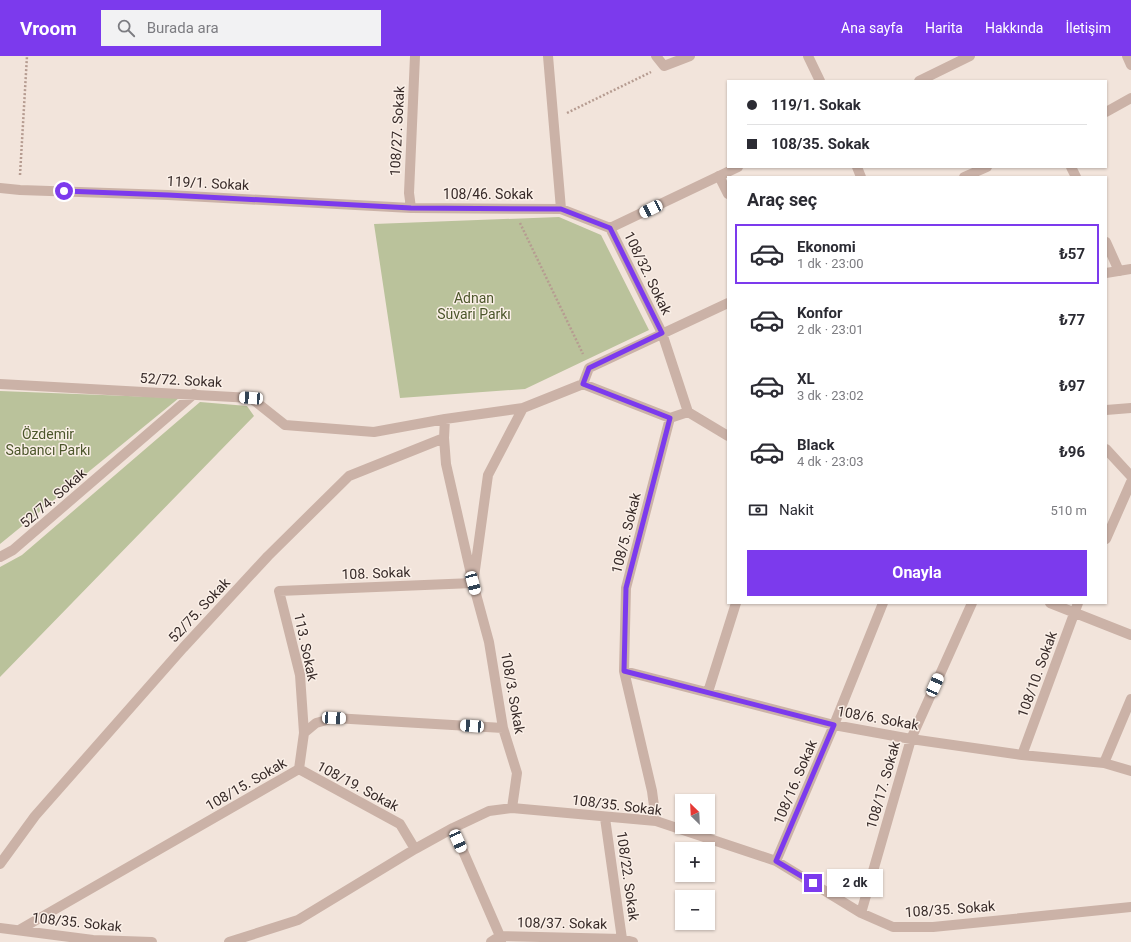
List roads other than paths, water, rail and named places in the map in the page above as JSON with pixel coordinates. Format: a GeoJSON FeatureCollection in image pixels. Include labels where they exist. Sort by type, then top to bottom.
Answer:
{"type":"FeatureCollection","features":[{"type":"Feature","properties":{"kind":"street","name":"108/27. Sokak"},"geometry":{"type":"LineString","coordinates":[[413,208],[408,193],[415,56]]}},
{"type":"Feature","properties":{"kind":"street"},"geometry":{"type":"LineString","coordinates":[[548,56],[561,209]]}},
{"type":"Feature","properties":{"kind":"street"},"geometry":{"type":"LineString","coordinates":[[656,56],[664,66],[690,56]]}},
{"type":"Feature","properties":{"kind":"street"},"geometry":{"type":"LineString","coordinates":[[808,56],[820,80]]}},
{"type":"Feature","properties":{"kind":"street"},"geometry":{"type":"LineString","coordinates":[[921,80],[970,56]]}},
{"type":"Feature","properties":{"kind":"street"},"geometry":{"type":"LineString","coordinates":[[1127,56],[1131,66]]}},
{"type":"Feature","properties":{"kind":"street"},"geometry":{"type":"LineString","coordinates":[[1107,111],[1131,98]]}},
{"type":"Feature","properties":{"kind":"street"},"geometry":{"type":"LineString","coordinates":[[610,228],[736,168]]}},
{"type":"Feature","properties":{"kind":"street"},"geometry":{"type":"LineString","coordinates":[[966,176],[985,168]]}},
{"type":"Feature","properties":{"kind":"street"},"geometry":{"type":"LineString","coordinates":[[718,176],[727,192]]}},
{"type":"Feature","properties":{"kind":"street","name":"119/1. Sokak"},"geometry":{"type":"LineString","coordinates":[[0,188],[413,208]]}},
{"type":"Feature","properties":{"kind":"street","name":"108/46. Sokak"},"geometry":{"type":"LineString","coordinates":[[413,208],[561,209]]}},
{"type":"Feature","properties":{"kind":"street","name":"108/32. Sokak"},"geometry":{"type":"LineString","coordinates":[[561,209],[610,228],[662,333],[688,412]]}},
{"type":"Feature","properties":{"kind":"street"},"geometry":{"type":"LineString","coordinates":[[1107,244],[1120,271]]}},
{"type":"Feature","properties":{"kind":"street"},"geometry":{"type":"LineString","coordinates":[[1107,273],[1131,269]]}},
{"type":"Feature","properties":{"kind":"street"},"geometry":{"type":"LineString","coordinates":[[727,303],[589,368],[583,384],[670,418],[688,412],[727,435]]}},
{"type":"Feature","properties":{"kind":"street","name":"52/72. Sokak"},"geometry":{"type":"LineString","coordinates":[[0,384],[251,398],[285,425],[374,432],[445,419],[523,408],[583,384]]}},
{"type":"Feature","properties":{"kind":"street","name":"52/74. Sokak"},"geometry":{"type":"LineString","coordinates":[[0,557],[13,550],[194,394]]}},
{"type":"Feature","properties":{"kind":"street","name":"108/3. Sokak"},"geometry":{"type":"LineString","coordinates":[[473,583],[488,475],[523,408]]}},
{"type":"Feature","properties":{"kind":"street"},"geometry":{"type":"LineString","coordinates":[[1107,410],[1131,408]]}},
{"type":"Feature","properties":{"kind":"street","name":"108/5. Sokak"},"geometry":{"type":"LineString","coordinates":[[656,822],[652,791],[624,671],[626,588],[670,418]]}},
{"type":"Feature","properties":{"kind":"street"},"geometry":{"type":"LineString","coordinates":[[444,438],[445,419]]}},
{"type":"Feature","properties":{"kind":"street","name":"108/3. Sokak"},"geometry":{"type":"LineString","coordinates":[[444,438],[446,464],[473,583],[489,642],[503,728],[516,773],[512,808]]}},
{"type":"Feature","properties":{"kind":"street","name":"52/75. Sokak"},"geometry":{"type":"LineString","coordinates":[[0,864],[35,816],[183,648],[268,556],[349,476],[444,438]]}},
{"type":"Feature","properties":{"kind":"street"},"geometry":{"type":"LineString","coordinates":[[1107,450],[1131,476]]}},
{"type":"Feature","properties":{"kind":"street"},"geometry":{"type":"LineString","coordinates":[[1107,537],[1131,482]]}},
{"type":"Feature","properties":{"kind":"street","name":"108. Sokak"},"geometry":{"type":"LineString","coordinates":[[279,591],[473,583]]}},
{"type":"Feature","properties":{"kind":"street","name":"113. Sokak"},"geometry":{"type":"LineString","coordinates":[[279,591],[300,675],[304,733]]}},
{"type":"Feature","properties":{"kind":"street"},"geometry":{"type":"LineString","coordinates":[[708,692],[736,604]]}},
{"type":"Feature","properties":{"kind":"street","name":"108/16. Sokak"},"geometry":{"type":"LineString","coordinates":[[776,861],[834,725],[883,604]]}},
{"type":"Feature","properties":{"kind":"street","name":"108/17. Sokak"},"geometry":{"type":"LineString","coordinates":[[861,913],[911,739],[972,604]]}},
{"type":"Feature","properties":{"kind":"street"},"geometry":{"type":"LineString","coordinates":[[1052,604],[1131,635]]}},
{"type":"Feature","properties":{"kind":"street","name":"108/10. Sokak"},"geometry":{"type":"LineString","coordinates":[[1022,755],[1078,604]]}},
{"type":"Feature","properties":{"kind":"street","name":"108/6. Sokak"},"geometry":{"type":"LineString","coordinates":[[624,671],[834,725],[911,739],[1022,755],[1104,763],[1131,771]]}},
{"type":"Feature","properties":{"kind":"street"},"geometry":{"type":"LineString","coordinates":[[1104,763],[1131,699]]}},
{"type":"Feature","properties":{"kind":"street"},"geometry":{"type":"LineString","coordinates":[[304,733],[316,723],[334,718],[503,728]]}},
{"type":"Feature","properties":{"kind":"street","name":"108/15. Sokak"},"geometry":{"type":"LineString","coordinates":[[18,930],[299,769],[304,733]]}},
{"type":"Feature","properties":{"kind":"street","name":"108/19. Sokak"},"geometry":{"type":"LineString","coordinates":[[299,769],[400,824],[414,849]]}},
{"type":"Feature","properties":{"kind":"street","name":"108/35. Sokak"},"geometry":{"type":"LineString","coordinates":[[229,942],[298,920],[414,849],[453,828],[489,811],[512,808],[656,822],[776,861],[861,913],[893,927],[927,927],[1131,906]]}},
{"type":"Feature","properties":{"kind":"street","name":"108/22. Sokak"},"geometry":{"type":"LineString","coordinates":[[605,818],[622,939]]}},
{"type":"Feature","properties":{"kind":"street"},"geometry":{"type":"LineString","coordinates":[[453,828],[501,939]]}},
{"type":"Feature","properties":{"kind":"street","name":"108/35. Sokak"},"geometry":{"type":"LineString","coordinates":[[0,928],[93,941],[152,942]]}},
{"type":"Feature","properties":{"kind":"street","name":"108/37. Sokak"},"geometry":{"type":"LineString","coordinates":[[491,942],[501,939],[622,939],[633,942]]}},
{"type":"Feature","properties":{"kind":"park label","name":"Adnan Süvari Parkı"},"geometry":{"type":"Point","coordinates":[474,306]}},
{"type":"Feature","properties":{"kind":"park label","name":"Özdemir Sabancı Parkı"},"geometry":{"type":"Point","coordinates":[48,442]}}]}
